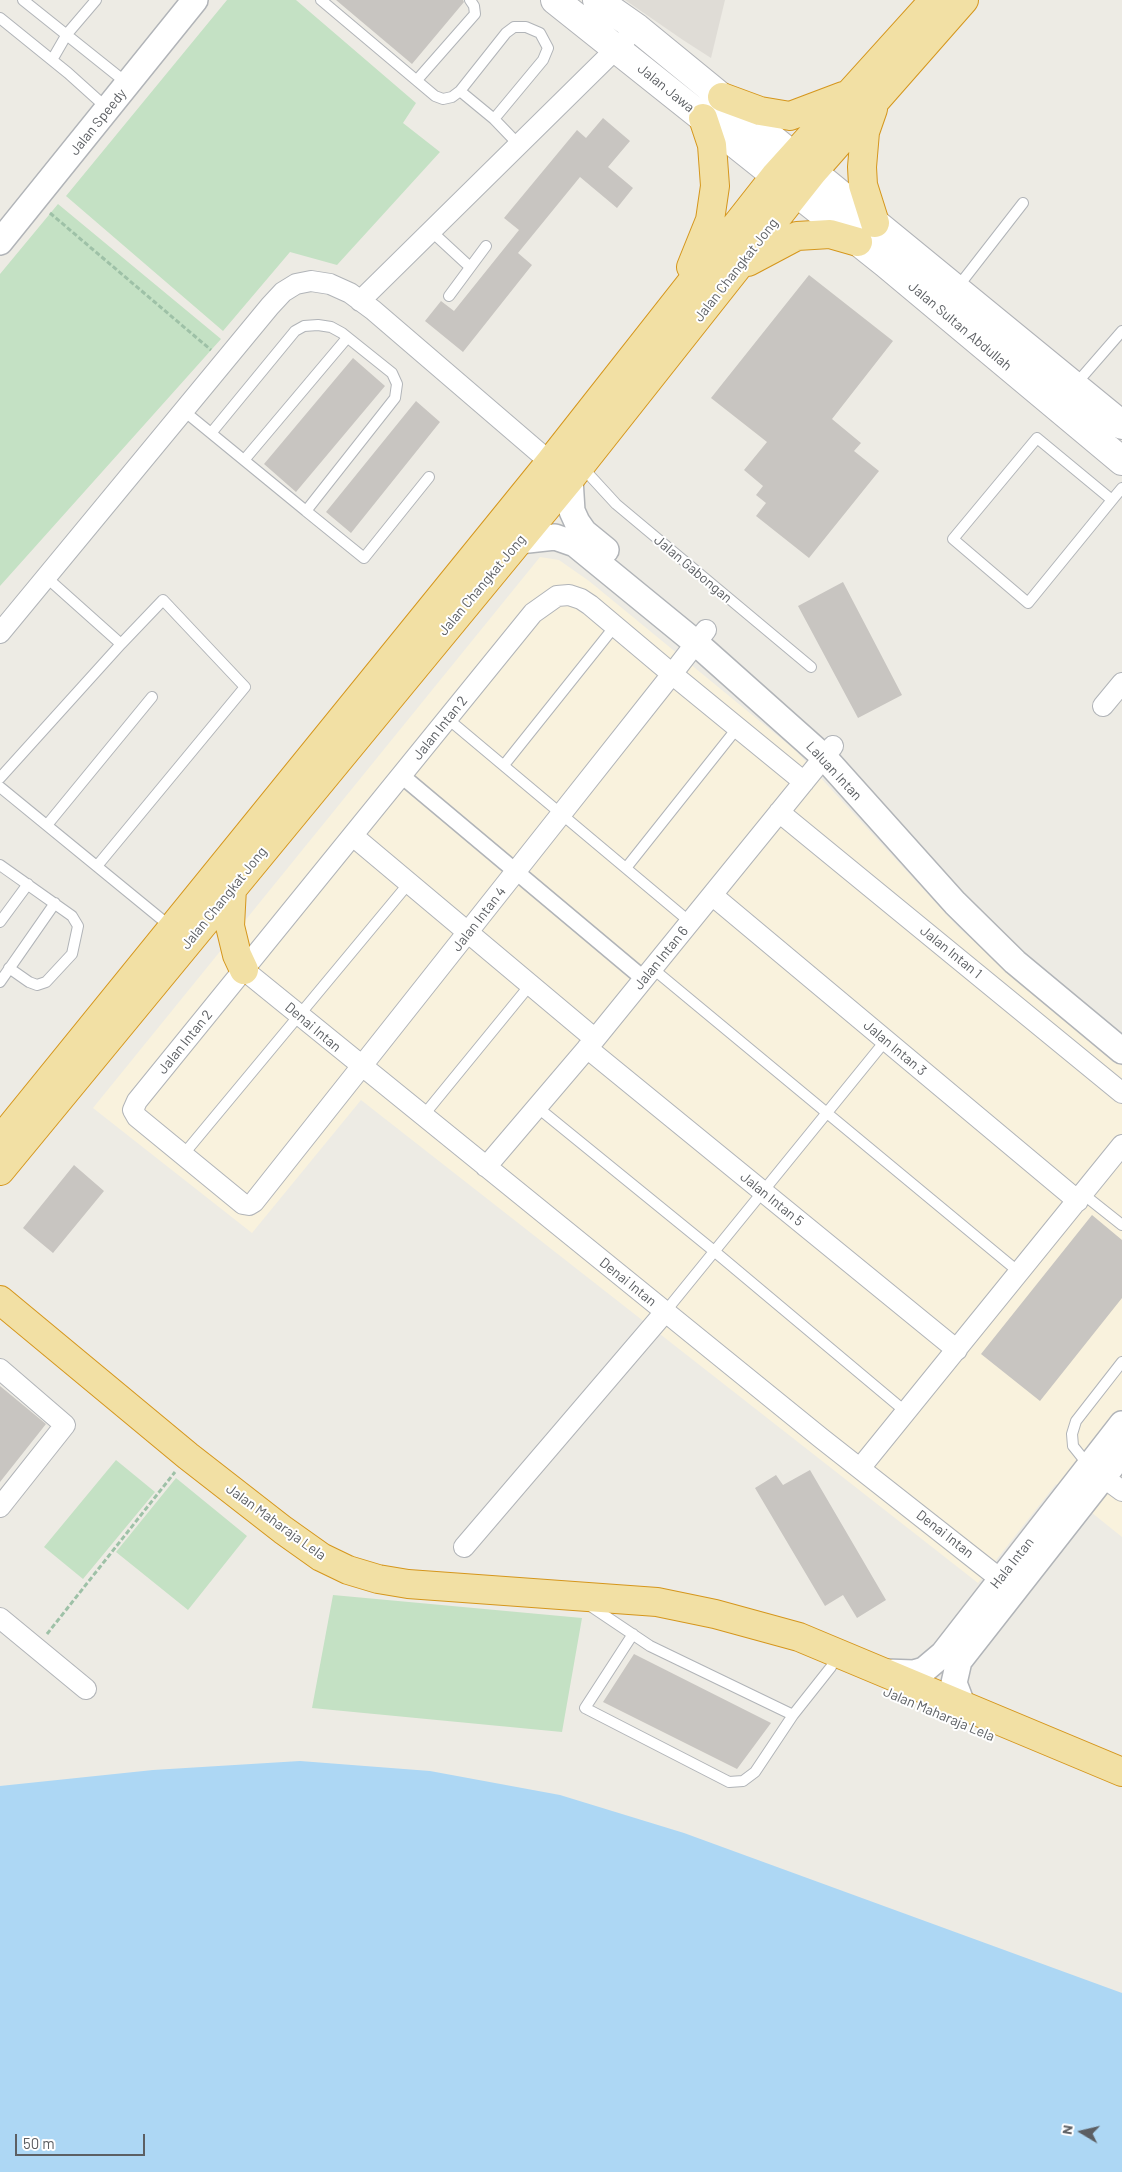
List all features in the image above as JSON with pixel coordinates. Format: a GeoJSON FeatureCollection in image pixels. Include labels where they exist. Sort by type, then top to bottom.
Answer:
{"type":"FeatureCollection","features":[{"type":"Feature","properties":{"kind":"highway","name":"Jalan Changkat Jong"},"geometry":{"type":"LineString","coordinates":[[0,1140],[172,929],[738,268],[794,175],[849,94],[934,0]]}},
{"type":"Feature","properties":{"kind":"highway","name":"Jalan Changkat Jong"},"geometry":{"type":"LineString","coordinates":[[0,1171],[519,541],[669,310],[794,175],[876,100],[964,0]]}},
{"type":"Feature","properties":{"kind":"highway"},"geometry":{"type":"LineString","coordinates":[[722,97],[760,111],[790,116],[849,94]]}},
{"type":"Feature","properties":{"kind":"highway"},"geometry":{"type":"LineString","coordinates":[[738,268],[797,236],[866,232],[862,167],[865,132],[876,100]]}},
{"type":"Feature","properties":{"kind":"highway"},"geometry":{"type":"LineString","coordinates":[[669,310],[700,249],[710,220],[715,186],[715,164],[712,145],[703,118]]}},
{"type":"Feature","properties":{"kind":"highway"},"geometry":{"type":"LineString","coordinates":[[232,888],[230,926],[237,955],[244,970]]}},
{"type":"Feature","properties":{"kind":"highway","name":"Jalan Maharaja Lela"},"geometry":{"type":"LineString","coordinates":[[0,1300],[188,1456],[283,1530],[321,1556],[348,1570],[378,1579],[408,1584],[684,1606],[799,1637],[1122,1772]]}},
{"type":"Feature","properties":{"kind":"highway"},"geometry":{"type":"LineString","coordinates":[[0,1326],[54,1345]]}},
{"type":"Feature","properties":{"kind":"highway","name":"Jalan Maharaja Lela"},"geometry":{"type":"LineString","coordinates":[[760,1628],[793,1649],[831,1667],[1122,1792]]}},
{"type":"Feature","properties":{"kind":"main road","name":"Jalan Jawa"},"geometry":{"type":"LineString","coordinates":[[555,0],[703,118],[794,175]]}},
{"type":"Feature","properties":{"kind":"main road","name":"Jalan Jawa"},"geometry":{"type":"LineString","coordinates":[[597,0],[637,28],[722,97],[794,175]]}},
{"type":"Feature","properties":{"kind":"main road","name":"Jalan Sultan Abdullah"},"geometry":{"type":"LineString","coordinates":[[794,175],[866,232],[1122,461]]}},
{"type":"Feature","properties":{"kind":"main road","name":"Jalan Sultan Abdullah"},"geometry":{"type":"LineString","coordinates":[[866,232],[957,289],[1122,425]]}},
{"type":"Feature","properties":{"kind":"street","name":"Jalan Speedy"},"geometry":{"type":"LineString","coordinates":[[0,242],[195,0]]}},
{"type":"Feature","properties":{"kind":"street"},"geometry":{"type":"LineString","coordinates":[[360,300],[637,28]]}},
{"type":"Feature","properties":{"kind":"street"},"geometry":{"type":"LineString","coordinates":[[0,633],[270,306],[283,292],[296,284],[311,282],[330,284],[350,293],[567,469]]}},
{"type":"Feature","properties":{"kind":"street","name":"Laluan Intan"},"geometry":{"type":"LineString","coordinates":[[567,469],[572,511],[584,532],[828,751],[977,909],[1122,1030]]}},
{"type":"Feature","properties":{"kind":"street","name":"Laluan Intan"},"geometry":{"type":"LineString","coordinates":[[519,541],[555,537],[575,544],[701,636]]}},
{"type":"Feature","properties":{"kind":"street","name":"Jalan Intan 2"},"geometry":{"type":"LineString","coordinates":[[183,1155],[137,1117],[133,1110],[137,1101],[533,613],[546,602],[557,596],[569,595],[581,599],[804,782]]}},
{"type":"Feature","properties":{"kind":"street","name":"Jalan Intan 4"},"geometry":{"type":"LineString","coordinates":[[183,1155],[243,1204],[249,1205],[254,1202],[701,636]]}},
{"type":"Feature","properties":{"kind":"street"},"geometry":{"type":"LineString","coordinates":[[1103,706],[1122,683]]}},
{"type":"Feature","properties":{"kind":"street","name":"Laluan Intan"},"geometry":{"type":"LineString","coordinates":[[828,751],[955,904],[1015,962],[1122,1051]]}},
{"type":"Feature","properties":{"kind":"street","name":"Jalan Intan 6"},"geometry":{"type":"LineString","coordinates":[[486,1166],[648,974],[828,751]]}},
{"type":"Feature","properties":{"kind":"street"},"geometry":{"type":"LineString","coordinates":[[402,776],[516,870],[648,974]]}},
{"type":"Feature","properties":{"kind":"street","name":"Jalan Intan 1"},"geometry":{"type":"LineString","coordinates":[[779,812],[1122,1092]]}},
{"type":"Feature","properties":{"kind":"street","name":"Jalan Intan 5"},"geometry":{"type":"LineString","coordinates":[[353,836],[530,985],[591,1043],[762,1191],[957,1350]]}},
{"type":"Feature","properties":{"kind":"street","name":"Jalan Intan 3"},"geometry":{"type":"LineString","coordinates":[[712,895],[886,1040],[1081,1197]]}},
{"type":"Feature","properties":{"kind":"street","name":"Denai Intan"},"geometry":{"type":"LineString","coordinates":[[244,970],[361,1067],[821,1438],[1007,1584]]}},
{"type":"Feature","properties":{"kind":"street"},"geometry":{"type":"LineString","coordinates":[[861,1468],[1122,1145]]}},
{"type":"Feature","properties":{"kind":"street"},"geometry":{"type":"LineString","coordinates":[[464,1547],[665,1312]]}},
{"type":"Feature","properties":{"kind":"street"},"geometry":{"type":"LineString","coordinates":[[0,1507],[65,1425],[1,1371]]}},
{"type":"Feature","properties":{"kind":"street","name":"Hala Intan"},"geometry":{"type":"LineString","coordinates":[[1105,1478],[1122,1424]]}},
{"type":"Feature","properties":{"kind":"street","name":"Hala Intan"},"geometry":{"type":"LineString","coordinates":[[886,1672],[914,1672],[933,1664],[1105,1478],[1122,1454]]}},
{"type":"Feature","properties":{"kind":"street","name":"Hala Intan"},"geometry":{"type":"LineString","coordinates":[[962,1704],[954,1683],[959,1661],[1007,1584]]}},
{"type":"Feature","properties":{"kind":"street"},"geometry":{"type":"LineString","coordinates":[[0,1618],[86,1689]]}},
{"type":"Feature","properties":{"kind":"lane"},"geometry":{"type":"LineString","coordinates":[[23,0],[129,84]]}},
{"type":"Feature","properties":{"kind":"lane"},"geometry":{"type":"LineString","coordinates":[[52,60],[67,34],[96,0]]}},
{"type":"Feature","properties":{"kind":"lane"},"geometry":{"type":"LineString","coordinates":[[320,0],[436,96],[444,99],[452,97],[460,91],[514,27],[526,27],[540,33],[548,48],[543,60],[494,119]]}},
{"type":"Feature","properties":{"kind":"lane"},"geometry":{"type":"LineString","coordinates":[[417,80],[475,14],[474,6],[470,0]]}},
{"type":"Feature","properties":{"kind":"lane"},"geometry":{"type":"LineString","coordinates":[[0,18],[109,109]]}},
{"type":"Feature","properties":{"kind":"lane"},"geometry":{"type":"LineString","coordinates":[[460,91],[494,119],[519,145]]}},
{"type":"Feature","properties":{"kind":"lane"},"geometry":{"type":"LineString","coordinates":[[957,289],[1023,203]]}},
{"type":"Feature","properties":{"kind":"lane"},"geometry":{"type":"LineString","coordinates":[[431,231],[470,267]]}},
{"type":"Feature","properties":{"kind":"lane"},"geometry":{"type":"LineString","coordinates":[[449,296],[486,246]]}},
{"type":"Feature","properties":{"kind":"lane"},"geometry":{"type":"LineString","coordinates":[[212,432],[295,332],[304,326],[318,325],[330,327],[392,373],[398,384],[395,398],[306,511]]}},
{"type":"Feature","properties":{"kind":"lane"},"geometry":{"type":"LineString","coordinates":[[1074,386],[1122,331]]}},
{"type":"Feature","properties":{"kind":"lane"},"geometry":{"type":"LineString","coordinates":[[245,460],[347,338]]}},
{"type":"Feature","properties":{"kind":"lane"},"geometry":{"type":"LineString","coordinates":[[184,411],[364,558],[429,477]]}},
{"type":"Feature","properties":{"kind":"lane"},"geometry":{"type":"LineString","coordinates":[[1112,500],[1037,438],[953,539],[1028,603],[1122,488]]}},
{"type":"Feature","properties":{"kind":"lane","name":"Jalan Gabongan"},"geometry":{"type":"LineString","coordinates":[[567,469],[616,504],[810,667]]}},
{"type":"Feature","properties":{"kind":"lane"},"geometry":{"type":"LineString","coordinates":[[46,577],[121,644]]}},
{"type":"Feature","properties":{"kind":"lane"},"geometry":{"type":"LineString","coordinates":[[0,778],[163,600],[245,687],[97,866]]}},
{"type":"Feature","properties":{"kind":"lane"},"geometry":{"type":"LineString","coordinates":[[504,765],[615,626]]}},
{"type":"Feature","properties":{"kind":"lane"},"geometry":{"type":"LineString","coordinates":[[46,825],[152,697]]}},
{"type":"Feature","properties":{"kind":"lane"},"geometry":{"type":"LineString","coordinates":[[448,719],[690,922]]}},
{"type":"Feature","properties":{"kind":"lane"},"geometry":{"type":"LineString","coordinates":[[626,868],[738,728]]}},
{"type":"Feature","properties":{"kind":"lane"},"geometry":{"type":"LineString","coordinates":[[0,787],[172,929]]}},
{"type":"Feature","properties":{"kind":"lane"},"geometry":{"type":"LineString","coordinates":[[0,865],[72,916],[78,926],[72,954],[46,982],[38,985],[30,982],[9,968]]}},
{"type":"Feature","properties":{"kind":"lane"},"geometry":{"type":"LineString","coordinates":[[183,1155],[408,882]]}},
{"type":"Feature","properties":{"kind":"lane"},"geometry":{"type":"LineString","coordinates":[[0,922],[28,884]]}},
{"type":"Feature","properties":{"kind":"lane"},"geometry":{"type":"LineString","coordinates":[[0,982],[55,903]]}},
{"type":"Feature","properties":{"kind":"lane"},"geometry":{"type":"LineString","coordinates":[[648,974],[826,1112],[1020,1273]]}},
{"type":"Feature","properties":{"kind":"lane"},"geometry":{"type":"LineString","coordinates":[[423,1116],[530,985]]}},
{"type":"Feature","properties":{"kind":"lane"},"geometry":{"type":"LineString","coordinates":[[665,1312],[886,1040]]}},
{"type":"Feature","properties":{"kind":"lane"},"geometry":{"type":"LineString","coordinates":[[537,1107],[714,1251],[906,1412]]}},
{"type":"Feature","properties":{"kind":"lane"},"geometry":{"type":"LineString","coordinates":[[1081,1197],[1122,1225]]}},
{"type":"Feature","properties":{"kind":"lane"},"geometry":{"type":"LineString","coordinates":[[1105,1478],[1073,1446],[1072,1434],[1076,1421],[1122,1362]]}},
{"type":"Feature","properties":{"kind":"lane"},"geometry":{"type":"LineString","coordinates":[[576,1596],[650,1646],[793,1715]]}},
{"type":"Feature","properties":{"kind":"lane"},"geometry":{"type":"LineString","coordinates":[[633,1634],[585,1708],[730,1782],[743,1781],[755,1772],[793,1715],[831,1667]]}},
{"type":"Feature","properties":{"kind":"path"},"geometry":{"type":"LineString","coordinates":[[35,200],[225,361]]}},
{"type":"Feature","properties":{"kind":"path"},"geometry":{"type":"LineString","coordinates":[[36,1648],[188,1456]]}},
{"type":"Feature","properties":{"kind":"shaded area"},"geometry":{"type":"Polygon","coordinates":[[[625,0],[725,0],[711,58],[683,40],[625,0]]]}},
{"type":"Feature","properties":{"kind":"shaded area"},"geometry":{"type":"Polygon","coordinates":[[[540,557],[559,560],[589,581],[795,750],[960,929],[1122,1066],[1122,1537],[1056,1484],[978,1583],[361,1100],[252,1233],[93,1108],[540,557]]]}},
{"type":"Feature","properties":{"kind":"green space"},"geometry":{"type":"Polygon","coordinates":[[[227,0],[296,0],[416,103],[403,123],[440,152],[337,265],[290,252],[223,331],[66,196],[227,0]]]}},
{"type":"Feature","properties":{"kind":"green space"},"geometry":{"type":"Polygon","coordinates":[[[58,204],[221,339],[0,586],[0,274],[58,204]]]}},
{"type":"Feature","properties":{"kind":"green space"},"geometry":{"type":"Polygon","coordinates":[[[116,1460],[155,1492],[83,1579],[44,1547],[116,1460]]]}},
{"type":"Feature","properties":{"kind":"green space"},"geometry":{"type":"Polygon","coordinates":[[[176,1478],[247,1536],[188,1610],[116,1552],[176,1478]]]}},
{"type":"Feature","properties":{"kind":"green space"},"geometry":{"type":"Polygon","coordinates":[[[333,1595],[582,1618],[562,1732],[312,1708],[333,1595]]]}},
{"type":"Feature","properties":{"kind":"water"},"geometry":{"type":"Polygon","coordinates":[[[300,1761],[430,1771],[560,1795],[684,1833],[1122,1993],[1122,2172],[0,2172],[0,1786],[153,1770],[300,1761]]]}},
{"type":"Feature","properties":{"kind":"building"},"geometry":{"type":"Polygon","coordinates":[[[336,0],[463,0],[464,2],[412,64],[336,0]]]}},
{"type":"Feature","properties":{"kind":"building"},"geometry":{"type":"Polygon","coordinates":[[[603,118],[630,141],[608,167],[633,188],[617,208],[580,177],[518,253],[532,265],[463,352],[425,321],[441,301],[454,311],[519,230],[504,218],[577,130],[586,138],[603,118]]]}},
{"type":"Feature","properties":{"kind":"building"},"geometry":{"type":"Polygon","coordinates":[[[809,275],[893,341],[832,419],[861,443],[854,451],[879,471],[809,558],[756,516],[766,503],[756,495],[763,486],[744,470],[767,442],[711,398],[809,275]]]}},
{"type":"Feature","properties":{"kind":"building"},"geometry":{"type":"Polygon","coordinates":[[[353,358],[385,386],[296,492],[264,464],[353,358]]]}},
{"type":"Feature","properties":{"kind":"building"},"geometry":{"type":"Polygon","coordinates":[[[416,401],[440,422],[351,533],[326,512],[416,401]]]}},
{"type":"Feature","properties":{"kind":"building"},"geometry":{"type":"Polygon","coordinates":[[[843,582],[902,695],[858,718],[798,606],[843,582]]]}},
{"type":"Feature","properties":{"kind":"building"},"geometry":{"type":"Polygon","coordinates":[[[74,1165],[104,1191],[53,1253],[23,1228],[74,1165]]]}},
{"type":"Feature","properties":{"kind":"building"},"geometry":{"type":"Polygon","coordinates":[[[1092,1215],[1122,1240],[1122,1298],[1040,1401],[981,1354],[1092,1215]]]}},
{"type":"Feature","properties":{"kind":"building"},"geometry":{"type":"Polygon","coordinates":[[[0,1386],[46,1424],[0,1482],[0,1386]]]}},
{"type":"Feature","properties":{"kind":"building"},"geometry":{"type":"Polygon","coordinates":[[[810,1470],[886,1600],[857,1618],[843,1595],[825,1606],[755,1488],[776,1475],[783,1485],[810,1470]]]}},
{"type":"Feature","properties":{"kind":"building"},"geometry":{"type":"Polygon","coordinates":[[[634,1654],[771,1723],[737,1769],[603,1702],[634,1654]]]}}]}
